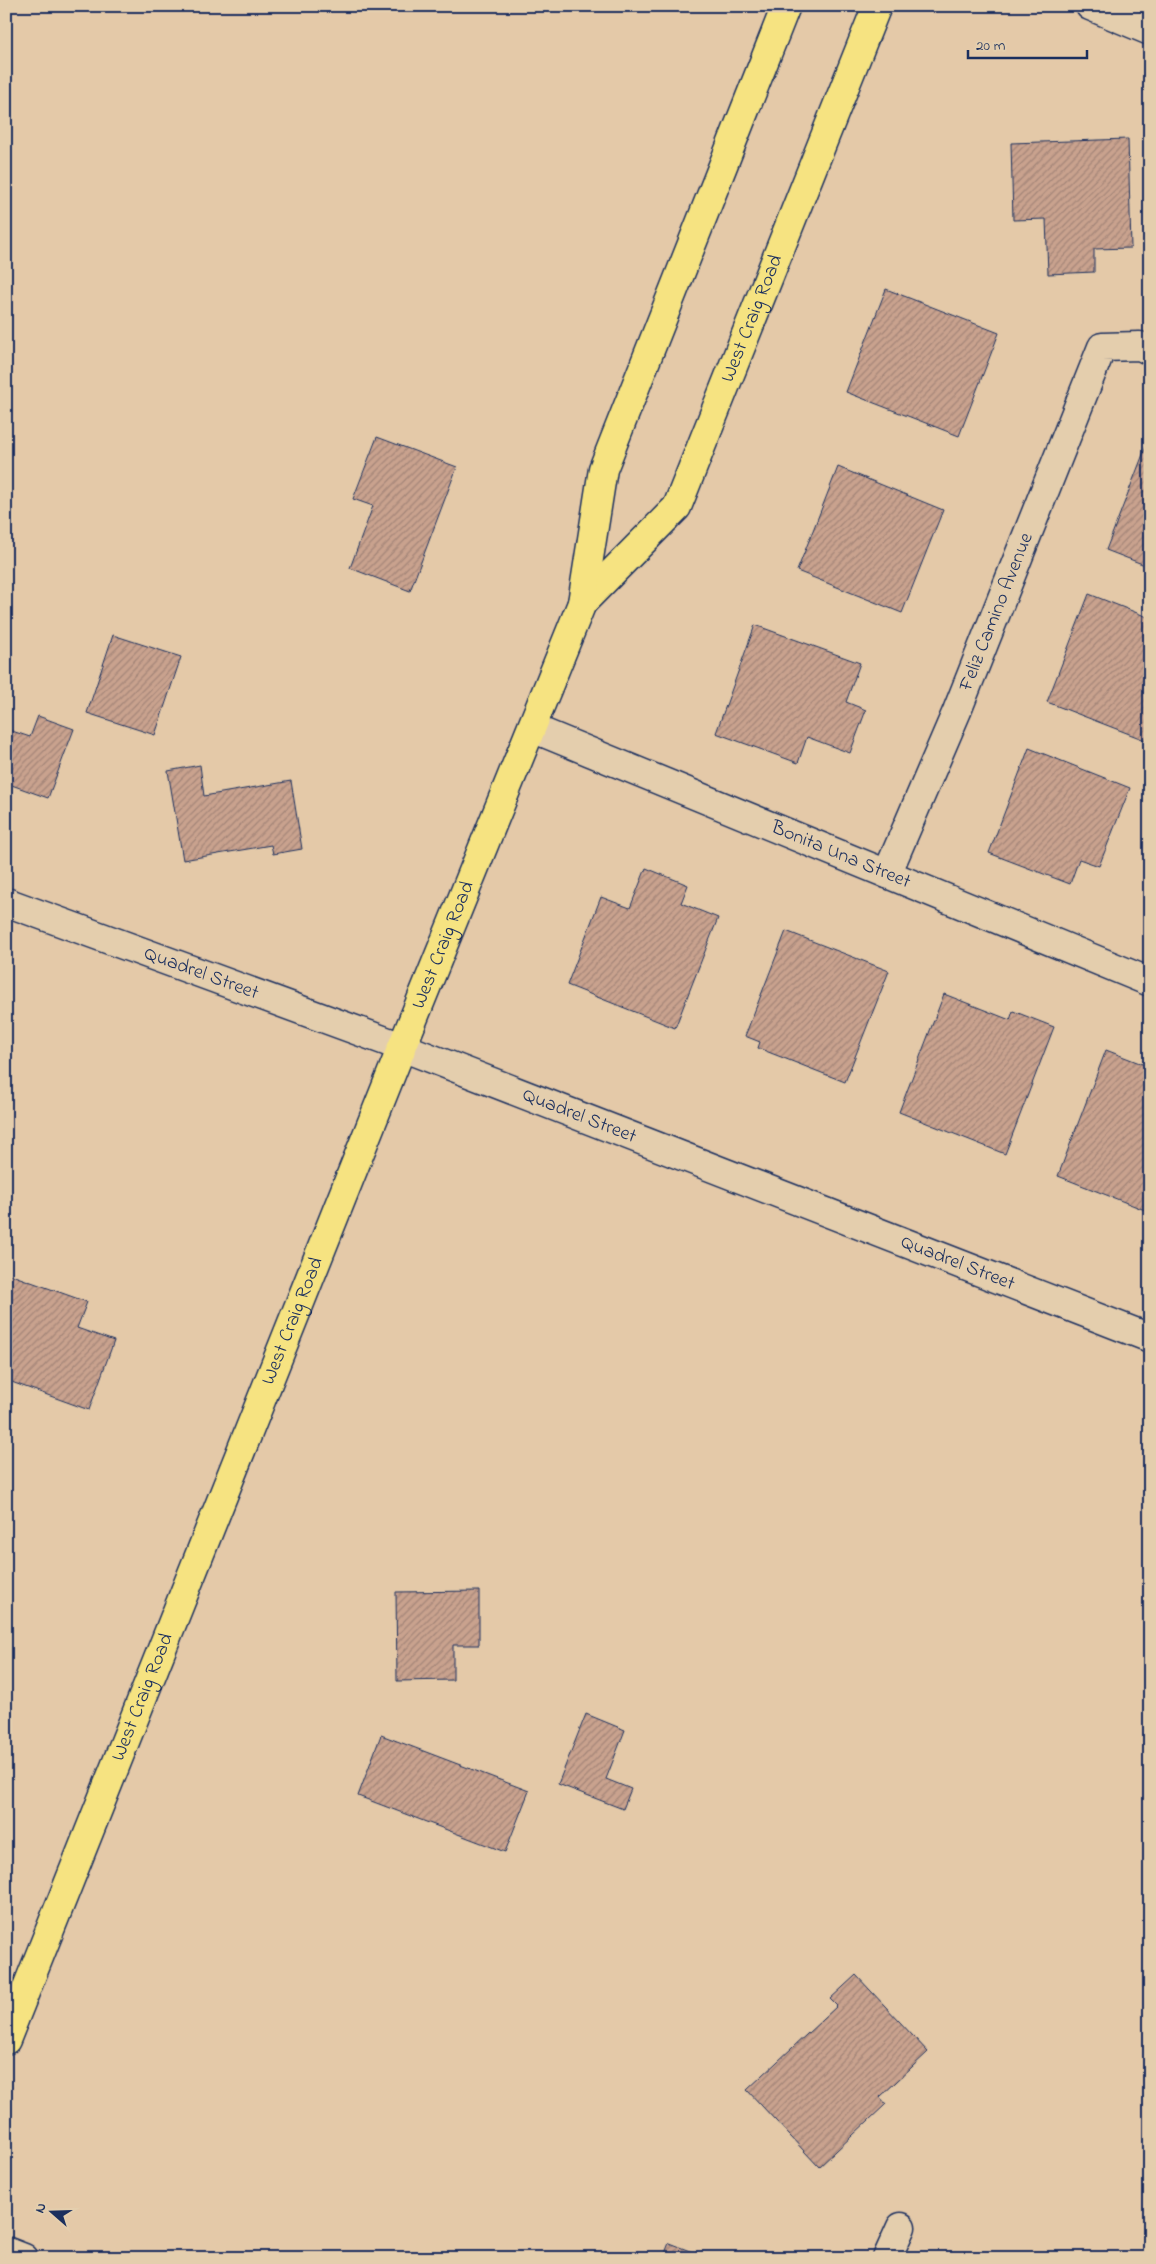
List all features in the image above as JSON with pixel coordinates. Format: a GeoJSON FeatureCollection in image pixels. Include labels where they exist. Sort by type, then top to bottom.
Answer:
{"type":"FeatureCollection","features":[{"type":"Feature","properties":{"kind":"main road","name":"West Craig Road"},"geometry":{"type":"LineString","coordinates":[[6,2040],[402,1047],[582,603],[602,469],[786,6]]}},
{"type":"Feature","properties":{"kind":"main road","name":"West Craig Road"},"geometry":{"type":"LineString","coordinates":[[582,603],[677,507],[878,6]]}},
{"type":"Feature","properties":{"kind":"street"},"geometry":{"type":"LineString","coordinates":[[1090,6],[1150,31]]}},
{"type":"Feature","properties":{"kind":"street","name":"Feliz Camino Avenue"},"geometry":{"type":"LineString","coordinates":[[887,874],[957,711],[1102,347],[1140,346],[1150,351]]}},
{"type":"Feature","properties":{"kind":"street","name":"Bonita Una Street"},"geometry":{"type":"LineString","coordinates":[[532,728],[1150,982]]}},
{"type":"Feature","properties":{"kind":"street","name":"Quadrel Street"},"geometry":{"type":"LineString","coordinates":[[6,902],[402,1047],[1150,1338]]}},
{"type":"Feature","properties":{"kind":"street"},"geometry":{"type":"LineString","coordinates":[[887,2258],[900,2227]]}},
{"type":"Feature","properties":{"kind":"street"},"geometry":{"type":"LineString","coordinates":[[6,2251],[24,2258]]}},
{"type":"Feature","properties":{"kind":"building"},"geometry":{"type":"Polygon","coordinates":[[[1128,139],[1131,248],[1094,249],[1094,272],[1048,274],[1046,219],[1013,220],[1011,143],[1128,139]]]}},
{"type":"Feature","properties":{"kind":"building"},"geometry":{"type":"Polygon","coordinates":[[[886,289],[999,333],[959,436],[846,392],[886,289]]]}},
{"type":"Feature","properties":{"kind":"building"},"geometry":{"type":"Polygon","coordinates":[[[377,437],[457,467],[410,591],[350,568],[373,506],[353,499],[377,437]]]}},
{"type":"Feature","properties":{"kind":"building"},"geometry":{"type":"Polygon","coordinates":[[[1147,444],[1150,445],[1150,567],[1106,550],[1147,444]]]}},
{"type":"Feature","properties":{"kind":"building"},"geometry":{"type":"Polygon","coordinates":[[[838,467],[943,510],[902,613],[797,571],[838,467]]]}},
{"type":"Feature","properties":{"kind":"building"},"geometry":{"type":"Polygon","coordinates":[[[1089,594],[1150,618],[1150,742],[1047,702],[1089,594]]]}},
{"type":"Feature","properties":{"kind":"building"},"geometry":{"type":"Polygon","coordinates":[[[755,625],[860,663],[846,702],[866,710],[850,753],[807,737],[798,763],[716,733],[755,625]]]}},
{"type":"Feature","properties":{"kind":"building"},"geometry":{"type":"Polygon","coordinates":[[[113,635],[181,657],[155,735],[87,713],[113,635]]]}},
{"type":"Feature","properties":{"kind":"building"},"geometry":{"type":"Polygon","coordinates":[[[38,716],[74,729],[48,798],[6,783],[6,729],[30,737],[38,716]]]}},
{"type":"Feature","properties":{"kind":"building"},"geometry":{"type":"Polygon","coordinates":[[[1029,748],[1130,788],[1099,866],[1079,859],[1070,884],[989,853],[1029,748]]]}},
{"type":"Feature","properties":{"kind":"building"},"geometry":{"type":"Polygon","coordinates":[[[200,765],[204,796],[291,781],[302,849],[273,854],[271,845],[183,860],[168,771],[200,765]]]}},
{"type":"Feature","properties":{"kind":"building"},"geometry":{"type":"Polygon","coordinates":[[[646,868],[688,885],[681,903],[718,918],[675,1028],[567,985],[601,897],[630,908],[646,868]]]}},
{"type":"Feature","properties":{"kind":"building"},"geometry":{"type":"Polygon","coordinates":[[[786,931],[889,971],[845,1082],[758,1048],[760,1042],[745,1036],[786,931]]]}},
{"type":"Feature","properties":{"kind":"building"},"geometry":{"type":"Polygon","coordinates":[[[944,994],[1010,1020],[1013,1011],[1054,1027],[1005,1154],[899,1112],[944,994]]]}},
{"type":"Feature","properties":{"kind":"building"},"geometry":{"type":"Polygon","coordinates":[[[1106,1050],[1150,1067],[1150,1212],[1058,1176],[1106,1050]]]}},
{"type":"Feature","properties":{"kind":"building"},"geometry":{"type":"Polygon","coordinates":[[[6,1273],[87,1302],[77,1328],[114,1341],[89,1410],[6,1380],[6,1273]]]}},
{"type":"Feature","properties":{"kind":"building"},"geometry":{"type":"Polygon","coordinates":[[[479,1591],[479,1645],[453,1645],[453,1680],[397,1681],[396,1592],[479,1591]]]}},
{"type":"Feature","properties":{"kind":"building"},"geometry":{"type":"Polygon","coordinates":[[[586,1714],[625,1730],[606,1779],[631,1789],[623,1809],[558,1784],[586,1714]]]}},
{"type":"Feature","properties":{"kind":"building"},"geometry":{"type":"Polygon","coordinates":[[[381,1735],[529,1791],[505,1852],[358,1796],[381,1735]]]}},
{"type":"Feature","properties":{"kind":"building"},"geometry":{"type":"Polygon","coordinates":[[[856,1975],[928,2052],[880,2097],[886,2104],[819,2167],[747,2090],[837,2006],[830,1999],[856,1975]]]}},
{"type":"Feature","properties":{"kind":"building"},"geometry":{"type":"Polygon","coordinates":[[[669,2243],[708,2258],[663,2258],[669,2243]]]}}]}
